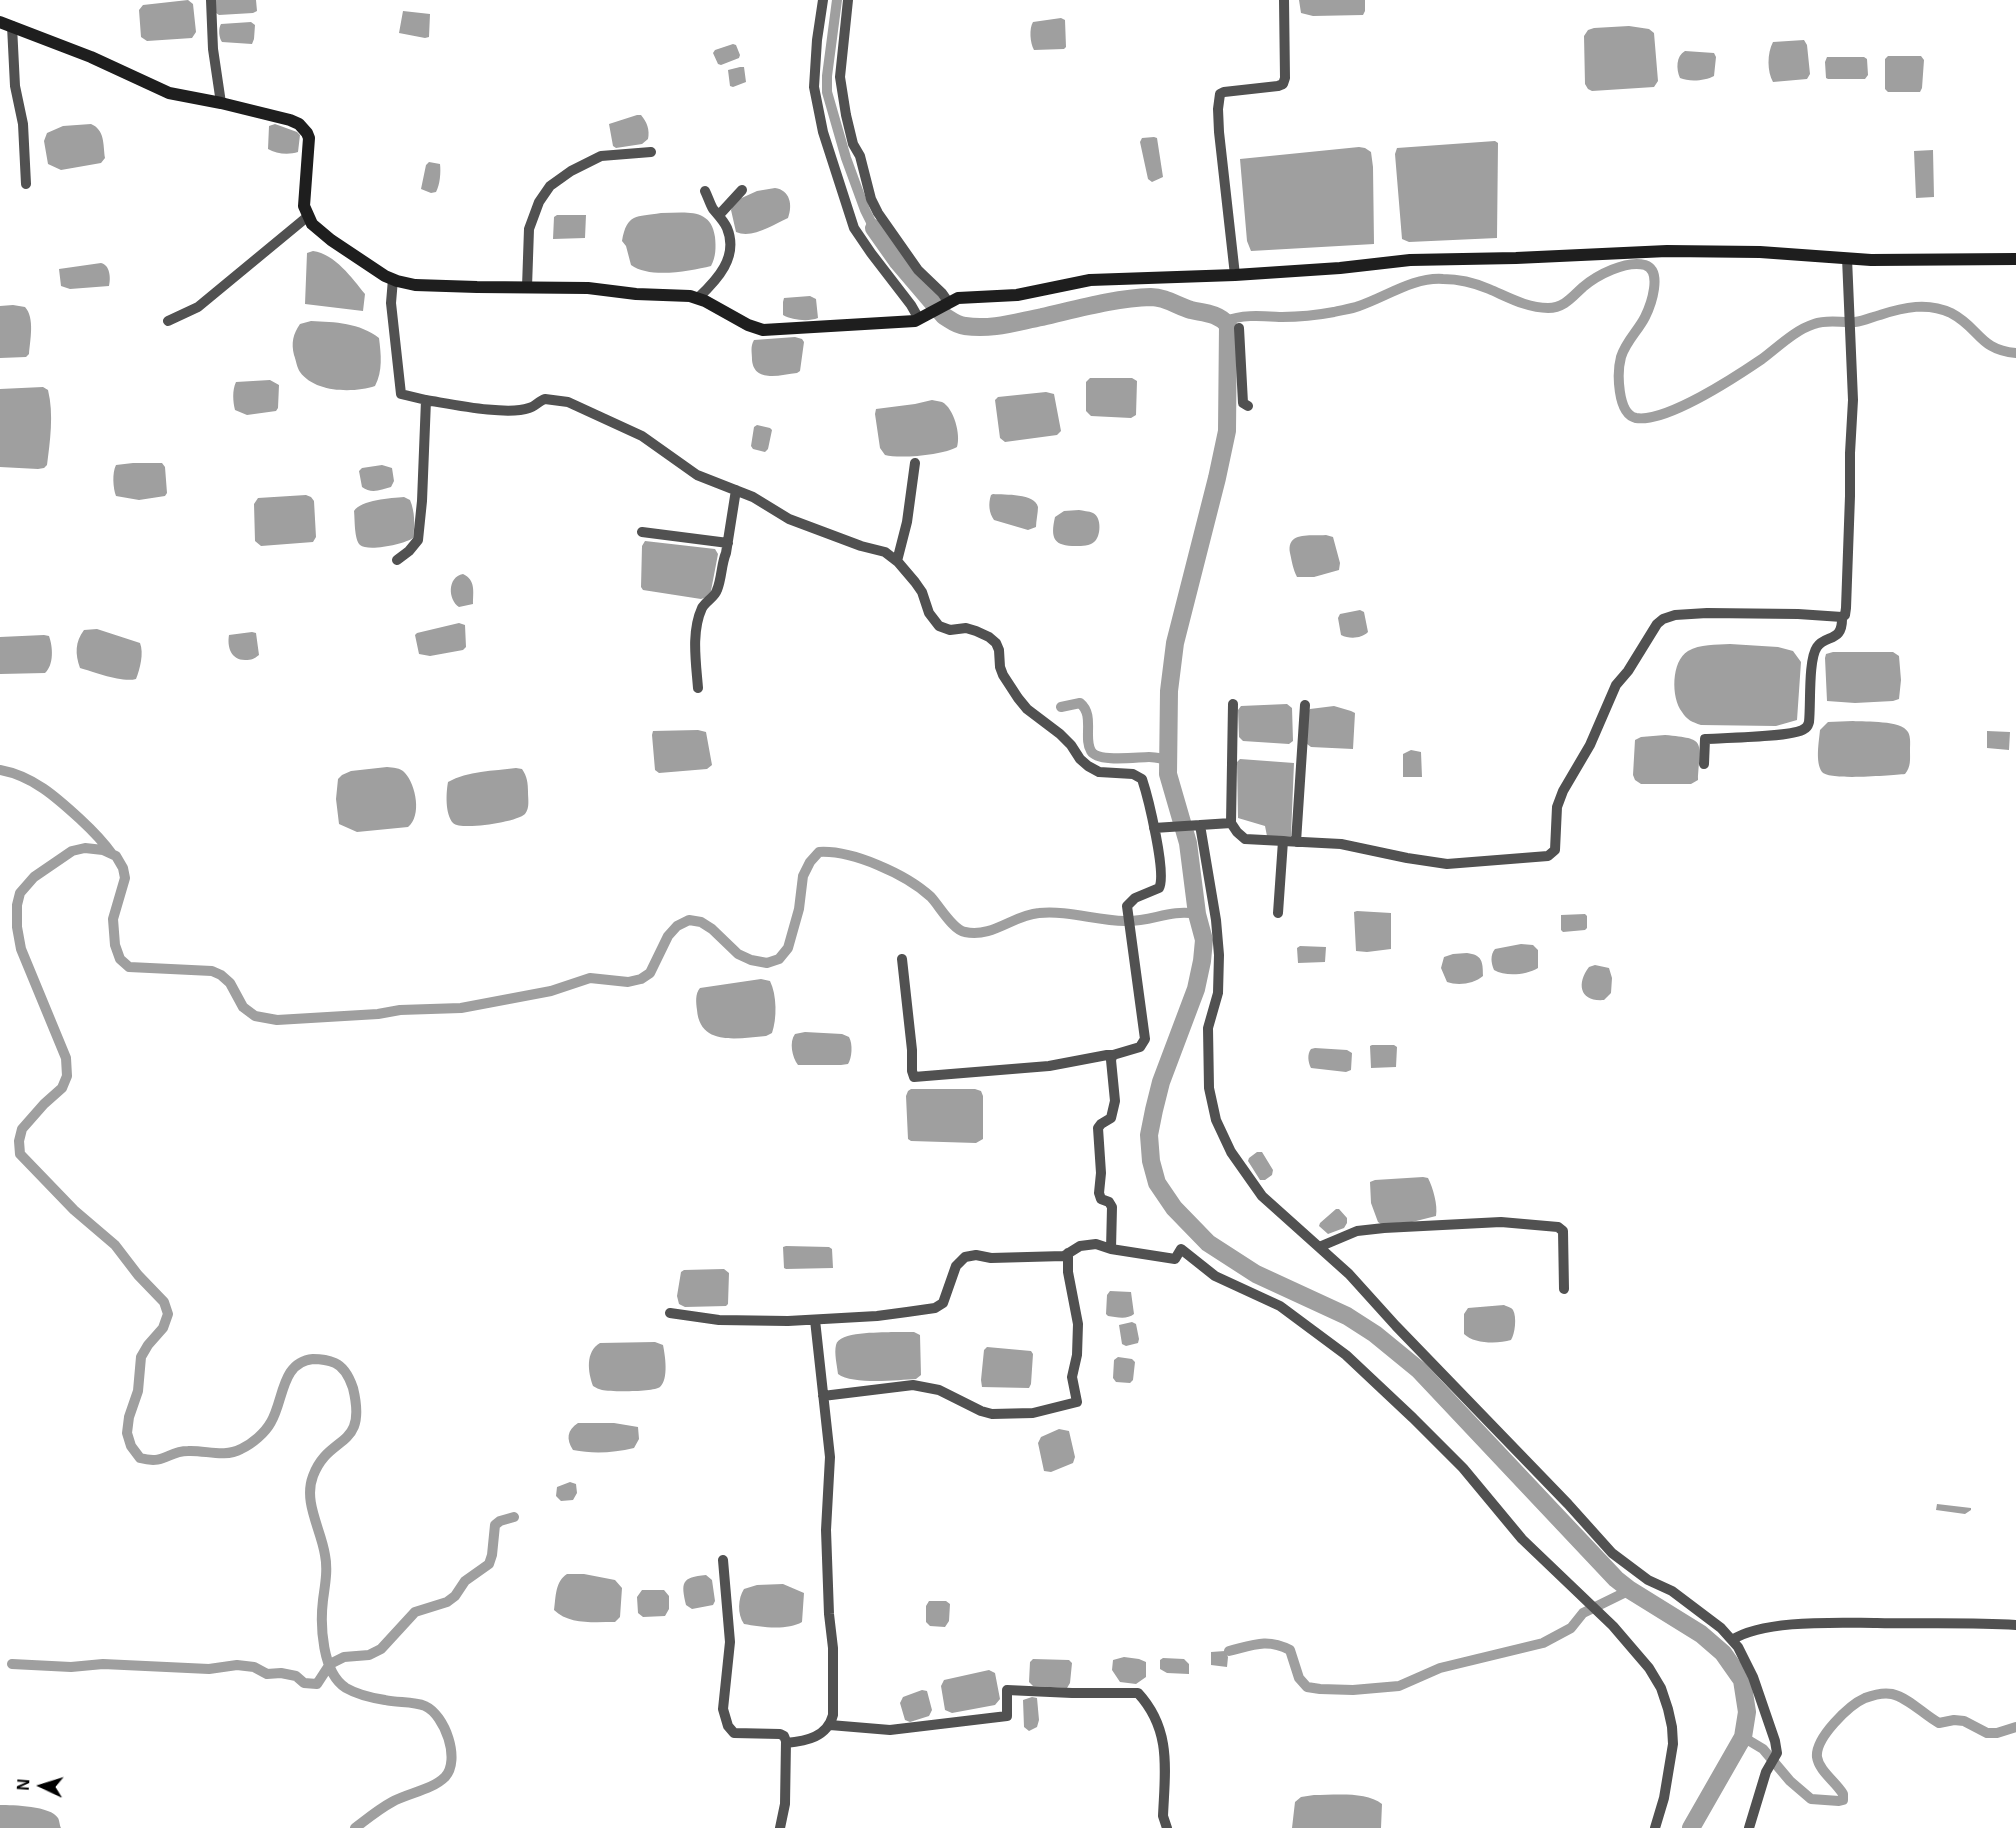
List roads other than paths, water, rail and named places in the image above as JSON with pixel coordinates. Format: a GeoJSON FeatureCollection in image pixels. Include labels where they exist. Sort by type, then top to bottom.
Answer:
{"type":"FeatureCollection","features":[{"type":"Feature","properties":{"kind":"street"},"geometry":{"type":"LineString","coordinates":[[211,0],[213,49],[221,103]]}},
{"type":"Feature","properties":{"kind":"street"},"geometry":{"type":"LineString","coordinates":[[823,0],[817,40],[814,87],[827,148],[854,228],[922,318]]}},
{"type":"Feature","properties":{"kind":"street"},"geometry":{"type":"LineString","coordinates":[[848,0],[841,87],[850,132],[878,213],[918,270],[942,293],[947,304]]}},
{"type":"Feature","properties":{"kind":"street"},"geometry":{"type":"LineString","coordinates":[[1235,274],[1220,143],[1218,101],[1220,94],[1224,92],[1283,84],[1285,78],[1284,0]]}},
{"type":"Feature","properties":{"kind":"street"},"geometry":{"type":"LineString","coordinates":[[26,184],[22,124],[6,24],[92,57],[169,93],[221,103],[299,124],[309,138],[304,206],[312,224],[324,235],[393,279],[425,286],[598,288],[636,294],[698,298],[748,325],[763,330],[922,318],[958,298],[1008,296],[1104,278],[1340,268],[1410,260],[1667,251],[1760,252],[1921,261],[2016,259]]}},
{"type":"Feature","properties":{"kind":"street"},"geometry":{"type":"LineString","coordinates":[[527,287],[529,229],[539,202],[550,186],[571,171],[601,156],[651,152]]}},
{"type":"Feature","properties":{"kind":"street"},"geometry":{"type":"LineString","coordinates":[[719,215],[742,190]]}},
{"type":"Feature","properties":{"kind":"street"},"geometry":{"type":"LineString","coordinates":[[698,298],[715,282],[729,257],[730,240],[727,227],[712,207],[705,191]]}},
{"type":"Feature","properties":{"kind":"street"},"geometry":{"type":"LineString","coordinates":[[168,321],[198,307],[308,217]]}},
{"type":"Feature","properties":{"kind":"street"},"geometry":{"type":"LineString","coordinates":[[1704,764],[1705,739],[1787,734],[1807,728],[1814,654],[1820,644],[1833,638],[1840,631],[1842,617],[1845,615],[1853,400],[1846,258]]}},
{"type":"Feature","properties":{"kind":"street"},"geometry":{"type":"LineString","coordinates":[[393,279],[391,303],[401,394],[486,410],[531,408],[545,399],[568,402],[642,436],[697,475],[753,497],[789,519],[861,546],[885,552],[897,561],[915,582],[922,592],[929,613],[939,626],[950,630],[966,628],[990,637],[996,643],[1003,675],[1018,698],[1027,709],[1060,734],[1080,759],[1099,772],[1133,774],[1142,779],[1161,866],[1161,885],[1153,892],[1135,898],[1126,910],[1145,1039],[1140,1047],[1113,1055],[1048,1066],[914,1077],[902,958]]}},
{"type":"Feature","properties":{"kind":"street"},"geometry":{"type":"LineString","coordinates":[[1239,328],[1243,403],[1248,406]]}},
{"type":"Feature","properties":{"kind":"street"},"geometry":{"type":"LineString","coordinates":[[397,560],[418,540],[426,400]]}},
{"type":"Feature","properties":{"kind":"street"},"geometry":{"type":"LineString","coordinates":[[897,561],[907,522],[915,463]]}},
{"type":"Feature","properties":{"kind":"street"},"geometry":{"type":"LineString","coordinates":[[698,688],[697,623],[703,606],[717,592],[728,543],[736,490]]}},
{"type":"Feature","properties":{"kind":"street"},"geometry":{"type":"LineString","coordinates":[[642,532],[728,543]]}},
{"type":"Feature","properties":{"kind":"street"},"geometry":{"type":"LineString","coordinates":[[1233,704],[1231,823],[1245,839],[1341,844],[1447,864],[1548,856],[1555,849],[1557,807],[1563,791],[1590,745],[1616,685],[1628,671],[1657,624],[1663,619],[1676,615],[1707,613],[1842,617]]}},
{"type":"Feature","properties":{"kind":"street"},"geometry":{"type":"LineString","coordinates":[[1296,842],[1305,705]]}},
{"type":"Feature","properties":{"kind":"street"},"geometry":{"type":"LineString","coordinates":[[1154,828],[1231,823]]}},
{"type":"Feature","properties":{"kind":"street"},"geometry":{"type":"LineString","coordinates":[[1195,825],[1216,920],[1219,955],[1218,993],[1208,1028],[1209,1088],[1216,1120],[1231,1152],[1262,1196],[1349,1274],[1612,1553],[1648,1580],[1672,1591],[1721,1628],[1738,1647],[1753,1677],[1777,1753],[1766,1772],[1749,1828]]}},
{"type":"Feature","properties":{"kind":"street"},"geometry":{"type":"LineString","coordinates":[[1278,913],[1283,841]]}},
{"type":"Feature","properties":{"kind":"street"},"geometry":{"type":"LineString","coordinates":[[1111,1249],[1112,1207],[1109,1202],[1101,1199],[1099,1194],[1101,1173],[1098,1134],[1101,1124],[1111,1118],[1115,1101],[1111,1060],[1113,1055]]}},
{"type":"Feature","properties":{"kind":"street"},"geometry":{"type":"LineString","coordinates":[[1319,1247],[1357,1232],[1384,1228],[1501,1222],[1558,1227],[1563,1231],[1564,1289]]}},
{"type":"Feature","properties":{"kind":"street"},"geometry":{"type":"LineString","coordinates":[[670,1314],[719,1320],[815,1320],[878,1316],[935,1308],[943,1303],[957,1266],[965,1257],[976,1255],[991,1258],[1064,1256],[1080,1246],[1096,1244],[1111,1249],[1175,1258],[1181,1249],[1215,1276],[1281,1306],[1346,1355],[1463,1468],[1522,1539],[1613,1626],[1649,1668],[1661,1688],[1668,1709],[1673,1744],[1664,1798],[1655,1828]]}},
{"type":"Feature","properties":{"kind":"street"},"geometry":{"type":"LineString","coordinates":[[823,1396],[913,1385],[939,1390],[981,1412],[992,1414],[1033,1413],[1077,1402],[1072,1377],[1077,1355],[1078,1324],[1068,1272],[1068,1253]]}},
{"type":"Feature","properties":{"kind":"street"},"geometry":{"type":"LineString","coordinates":[[786,1743],[825,1732],[833,1715],[833,1648],[829,1614],[826,1530],[830,1457],[815,1320]]}},
{"type":"Feature","properties":{"kind":"street"},"geometry":{"type":"LineString","coordinates":[[723,1560],[730,1642],[723,1709],[728,1726],[734,1733],[784,1736],[786,1743],[785,1804],[780,1828]]}},
{"type":"Feature","properties":{"kind":"street"},"geometry":{"type":"LineString","coordinates":[[1731,1640],[1739,1635],[1771,1627],[1820,1622],[2016,1625]]}},
{"type":"Feature","properties":{"kind":"street"},"geometry":{"type":"LineString","coordinates":[[830,1725],[890,1730],[1007,1716],[1007,1690],[1138,1693],[1146,1702],[1158,1724],[1164,1742],[1163,1816],[1167,1828]]}},
{"type":"Feature","properties":{"kind":"waterway"},"geometry":{"type":"LineString","coordinates":[[837,0],[827,92],[846,158],[874,228]]}},
{"type":"Feature","properties":{"kind":"waterway"},"geometry":{"type":"LineString","coordinates":[[874,228],[898,262],[944,316],[962,325],[975,327],[1004,325],[1110,302],[1151,297],[1162,298],[1191,310],[1215,316],[1228,325],[1227,431],[1175,643],[1169,691],[1168,774],[1188,843],[1197,914],[1204,940],[1196,989],[1161,1082],[1149,1135],[1151,1161],[1157,1183],[1174,1208],[1208,1243],[1256,1274],[1347,1316],[1375,1334],[1419,1370],[1616,1579],[1701,1634],[1723,1653],[1742,1680],[1747,1712],[1743,1737],[1691,1828]]}},
{"type":"Feature","properties":{"kind":"waterway"},"geometry":{"type":"LineString","coordinates":[[1225,321],[1246,316],[1295,317],[1334,312],[1356,307],[1410,284],[1432,279],[1466,282],[1525,304],[1540,308],[1554,308],[1604,273],[1629,265],[1645,265],[1653,274],[1654,289],[1645,317],[1623,351],[1619,372],[1622,401],[1625,409],[1636,418],[1649,418],[1665,413],[1701,397],[1751,367],[1800,330],[1829,321],[1855,322],[1907,308],[1934,308],[1961,319],[1994,348],[2016,353]]}},
{"type":"Feature","properties":{"kind":"waterway"},"geometry":{"type":"LineString","coordinates":[[1061,707],[1080,703],[1084,708],[1088,720],[1089,746],[1095,755],[1109,758],[1149,757],[1168,760]]}},
{"type":"Feature","properties":{"kind":"waterway"},"geometry":{"type":"LineString","coordinates":[[0,770],[23,777],[53,795],[89,828],[112,854]]}},
{"type":"Feature","properties":{"kind":"waterway"},"geometry":{"type":"LineString","coordinates":[[355,1828],[392,1802],[427,1788],[445,1777],[450,1769],[451,1749],[449,1738],[439,1718],[432,1711],[420,1704],[375,1698],[346,1688],[338,1681],[327,1660],[322,1622],[326,1561],[311,1506],[310,1486],[320,1462],[351,1432],[355,1422],[356,1408],[353,1388],[344,1370],[338,1365],[327,1360],[313,1359],[303,1362],[289,1374],[268,1426],[258,1438],[235,1452],[181,1452],[161,1459],[149,1460],[140,1458],[131,1446],[127,1433],[129,1417],[138,1391],[141,1357],[163,1328],[168,1314],[164,1302],[138,1275],[115,1245],[74,1210],[20,1154],[19,1141],[22,1129],[62,1088],[67,1076],[66,1058],[21,949],[17,927],[17,905],[20,893],[34,877],[72,851],[85,848],[103,850],[116,856],[123,868],[125,878],[113,919],[115,945],[120,959],[129,967],[212,971],[230,983],[243,1007],[255,1016],[277,1020],[378,1014],[400,1010],[461,1008],[551,991],[590,978],[628,982],[641,979],[650,973],[668,936],[677,926],[689,920],[701,922],[712,929],[738,954],[751,960],[767,963],[779,959],[788,948],[799,909],[803,876],[810,862],[819,852],[832,852],[862,859],[908,880],[931,897],[951,923],[965,932],[985,932],[1020,918],[1050,912],[1125,921],[1144,920],[1178,913],[1197,914]]}},
{"type":"Feature","properties":{"kind":"waterway"},"geometry":{"type":"LineString","coordinates":[[12,1664],[71,1667],[103,1664],[209,1669],[237,1665],[254,1667],[267,1674],[281,1673],[296,1676],[304,1683],[317,1684],[330,1664],[344,1657],[369,1655],[381,1649],[415,1612],[447,1602],[455,1596],[465,1581],[489,1564],[495,1525],[514,1517]]}},
{"type":"Feature","properties":{"kind":"waterway"},"geometry":{"type":"LineString","coordinates":[[1229,1651],[1267,1643],[1282,1646],[1290,1650],[1299,1678],[1307,1687],[1353,1690],[1399,1686],[1440,1668],[1543,1643],[1571,1628],[1583,1613],[1630,1590]]}},
{"type":"Feature","properties":{"kind":"waterway"},"geometry":{"type":"LineString","coordinates":[[1743,1737],[1763,1749],[1790,1781],[1811,1799],[1839,1801],[1843,1800],[1843,1794],[1818,1762],[1818,1749],[1834,1723],[1865,1698],[1892,1694],[1904,1699],[1939,1723],[1964,1721],[1987,1733],[1997,1733],[2016,1727]]}}]}
